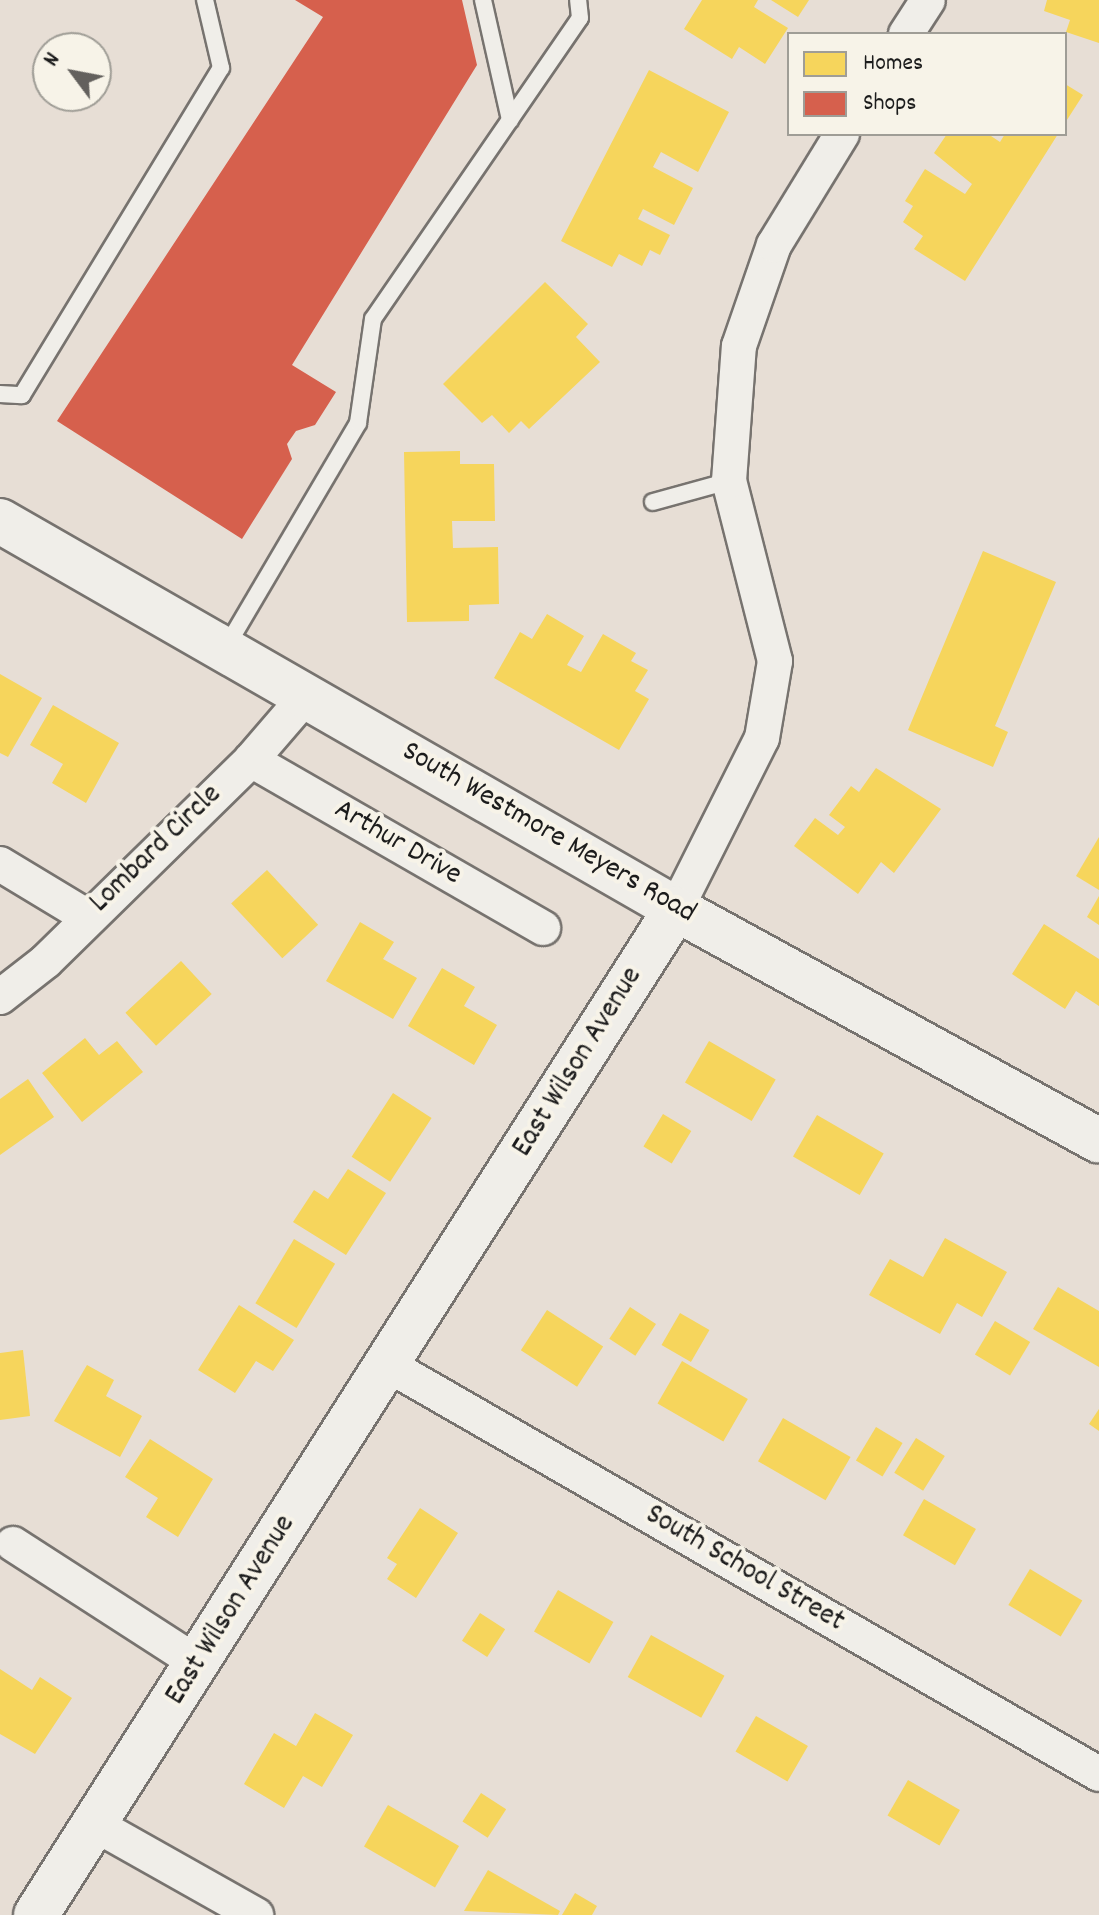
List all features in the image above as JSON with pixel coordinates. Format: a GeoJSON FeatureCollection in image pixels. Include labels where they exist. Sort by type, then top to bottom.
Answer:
{"type":"FeatureCollection","features":[{"type":"Feature","properties":{"kind":"street"},"geometry":{"type":"LineString","coordinates":[[907,32],[928,0]]}},
{"type":"Feature","properties":{"kind":"street","name":"East Wilson Avenue"},"geometry":{"type":"LineString","coordinates":[[36,1915],[199,1664],[676,909],[762,738],[775,661],[729,481],[739,346],[753,296],[780,234],[841,136]]}},
{"type":"Feature","properties":{"kind":"street","name":"South Westmore Meyers Road"},"geometry":{"type":"LineString","coordinates":[[0,521],[676,909],[1099,1141]]}},
{"type":"Feature","properties":{"kind":"street","name":"Lombard Circle"},"geometry":{"type":"LineString","coordinates":[[0,997],[46,961],[251,760],[307,695]]}},
{"type":"Feature","properties":{"kind":"street","name":"Arthur Drive"},"geometry":{"type":"LineString","coordinates":[[251,760],[543,928]]}},
{"type":"Feature","properties":{"kind":"street"},"geometry":{"type":"LineString","coordinates":[[0,864],[88,917]]}},
{"type":"Feature","properties":{"kind":"street","name":"South School Street"},"geometry":{"type":"LineString","coordinates":[[388,1365],[1099,1774]]}},
{"type":"Feature","properties":{"kind":"street"},"geometry":{"type":"LineString","coordinates":[[13,1544],[199,1664]]}},
{"type":"Feature","properties":{"kind":"street"},"geometry":{"type":"LineString","coordinates":[[96,1825],[256,1915]]}},
{"type":"Feature","properties":{"kind":"lane"},"geometry":{"type":"LineString","coordinates":[[0,394],[22,395],[221,68],[205,0]]}},
{"type":"Feature","properties":{"kind":"lane"},"geometry":{"type":"LineString","coordinates":[[483,0],[510,120]]}},
{"type":"Feature","properties":{"kind":"lane"},"geometry":{"type":"LineString","coordinates":[[225,649],[358,423],[373,319],[580,18],[578,0]]}},
{"type":"Feature","properties":{"kind":"lane"},"geometry":{"type":"LineString","coordinates":[[653,502],[729,481]]}},
{"type":"Feature","properties":{"kind":"building: Homes"},"geometry":{"type":"Polygon","coordinates":[[[702,0],[758,0],[754,7],[788,28],[765,64],[739,47],[732,59],[684,29],[702,0]]]}},
{"type":"Feature","properties":{"kind":"building: Homes"},"geometry":{"type":"Polygon","coordinates":[[[771,0],[809,0],[798,17],[771,0]]]}},
{"type":"Feature","properties":{"kind":"building: Homes"},"geometry":{"type":"Polygon","coordinates":[[[1047,0],[1099,0],[1099,43],[1066,32],[1070,20],[1044,11],[1047,0]]]}},
{"type":"Feature","properties":{"kind":"building: Homes"},"geometry":{"type":"Polygon","coordinates":[[[649,70],[729,112],[698,172],[661,152],[653,167],[693,188],[674,225],[643,209],[638,219],[670,235],[660,255],[650,250],[642,266],[619,254],[612,267],[561,241],[649,70]]]}},
{"type":"Feature","properties":{"kind":"building: Homes"},"geometry":{"type":"Polygon","coordinates":[[[1067,85],[1083,95],[1067,120],[1067,85]]]}},
{"type":"Feature","properties":{"kind":"building: Homes"},"geometry":{"type":"Polygon","coordinates":[[[946,136],[991,136],[1000,142],[1004,136],[1057,136],[965,281],[914,249],[923,236],[903,222],[913,206],[905,201],[925,169],[965,194],[972,184],[934,153],[946,136]]]}},
{"type":"Feature","properties":{"kind":"building: Homes"},"geometry":{"type":"Polygon","coordinates":[[[545,282],[588,324],[576,337],[600,362],[529,429],[521,421],[509,433],[492,415],[482,423],[443,384],[545,282]]]}},
{"type":"Feature","properties":{"kind":"building: Homes"},"geometry":{"type":"Polygon","coordinates":[[[460,451],[460,464],[494,464],[495,521],[452,521],[453,548],[498,547],[499,604],[469,605],[469,621],[407,622],[404,452],[460,451]]]}},
{"type":"Feature","properties":{"kind":"building: Homes"},"geometry":{"type":"Polygon","coordinates":[[[983,551],[1056,582],[995,726],[1008,732],[993,767],[908,730],[983,551]]]}},
{"type":"Feature","properties":{"kind":"building: Homes"},"geometry":{"type":"Polygon","coordinates":[[[547,614],[584,636],[567,665],[581,672],[603,634],[636,653],[631,661],[648,670],[635,691],[649,699],[619,750],[494,678],[520,632],[532,639],[547,614]]]}},
{"type":"Feature","properties":{"kind":"building: Homes"},"geometry":{"type":"Polygon","coordinates":[[[0,674],[42,698],[8,757],[0,753],[0,674]]]}},
{"type":"Feature","properties":{"kind":"building: Homes"},"geometry":{"type":"Polygon","coordinates":[[[53,705],[119,743],[86,803],[52,783],[63,764],[30,745],[53,705]]]}},
{"type":"Feature","properties":{"kind":"building: Homes"},"geometry":{"type":"Polygon","coordinates":[[[876,768],[941,809],[894,873],[881,862],[858,894],[794,846],[815,818],[838,835],[845,827],[829,815],[851,786],[859,792],[876,768]]]}},
{"type":"Feature","properties":{"kind":"building: Homes"},"geometry":{"type":"Polygon","coordinates":[[[1099,837],[1099,890],[1076,876],[1099,837]]]}},
{"type":"Feature","properties":{"kind":"building: Homes"},"geometry":{"type":"Polygon","coordinates":[[[267,870],[318,925],[282,958],[231,903],[267,870]]]}},
{"type":"Feature","properties":{"kind":"building: Homes"},"geometry":{"type":"Polygon","coordinates":[[[1099,896],[1099,925],[1087,917],[1099,896]]]}},
{"type":"Feature","properties":{"kind":"building: Homes"},"geometry":{"type":"Polygon","coordinates":[[[360,922],[394,942],[383,959],[417,978],[393,1019],[326,981],[360,922]]]}},
{"type":"Feature","properties":{"kind":"building: Homes"},"geometry":{"type":"Polygon","coordinates":[[[1044,924],[1099,959],[1099,1006],[1076,991],[1065,1009],[1012,974],[1044,924]]]}},
{"type":"Feature","properties":{"kind":"building: Homes"},"geometry":{"type":"Polygon","coordinates":[[[181,961],[212,994],[156,1046],[125,1013],[181,961]]]}},
{"type":"Feature","properties":{"kind":"building: Homes"},"geometry":{"type":"Polygon","coordinates":[[[442,968],[475,987],[464,1006],[497,1025],[474,1065],[408,1026],[442,968]]]}},
{"type":"Feature","properties":{"kind":"building: Homes"},"geometry":{"type":"Polygon","coordinates":[[[85,1038],[99,1055],[117,1041],[143,1072],[82,1122],[42,1073],[85,1038]]]}},
{"type":"Feature","properties":{"kind":"building: Homes"},"geometry":{"type":"Polygon","coordinates":[[[709,1041],[776,1080],[752,1121],[685,1083],[709,1041]]]}},
{"type":"Feature","properties":{"kind":"building: Homes"},"geometry":{"type":"Polygon","coordinates":[[[28,1079],[54,1117],[0,1155],[0,1099],[28,1079]]]}},
{"type":"Feature","properties":{"kind":"building: Homes"},"geometry":{"type":"Polygon","coordinates":[[[393,1093],[432,1118],[390,1182],[352,1157],[393,1093]]]}},
{"type":"Feature","properties":{"kind":"building: Homes"},"geometry":{"type":"Polygon","coordinates":[[[663,1114],[691,1131],[672,1164],[643,1147],[663,1114]]]}},
{"type":"Feature","properties":{"kind":"building: Homes"},"geometry":{"type":"Polygon","coordinates":[[[817,1115],[884,1154],[860,1195],[793,1157],[817,1115]]]}},
{"type":"Feature","properties":{"kind":"building: Homes"},"geometry":{"type":"Polygon","coordinates":[[[348,1169],[386,1193],[346,1255],[293,1222],[314,1190],[328,1199],[348,1169]]]}},
{"type":"Feature","properties":{"kind":"building: Homes"},"geometry":{"type":"Polygon","coordinates":[[[945,1238],[1007,1272],[982,1317],[957,1303],[940,1334],[869,1295],[890,1259],[923,1277],[945,1238]]]}},
{"type":"Feature","properties":{"kind":"building: Homes"},"geometry":{"type":"Polygon","coordinates":[[[294,1239],[335,1264],[297,1328],[255,1303],[294,1239]]]}},
{"type":"Feature","properties":{"kind":"building: Homes"},"geometry":{"type":"Polygon","coordinates":[[[1058,1287],[1099,1311],[1099,1367],[1033,1329],[1058,1287]]]}},
{"type":"Feature","properties":{"kind":"building: Homes"},"geometry":{"type":"Polygon","coordinates":[[[239,1305],[294,1340],[273,1371],[256,1361],[235,1393],[198,1370],[239,1305]]]}},
{"type":"Feature","properties":{"kind":"building: Homes"},"geometry":{"type":"Polygon","coordinates":[[[630,1307],[656,1324],[635,1356],[609,1339],[630,1307]]]}},
{"type":"Feature","properties":{"kind":"building: Homes"},"geometry":{"type":"Polygon","coordinates":[[[547,1310],[603,1346],[577,1387],[521,1350],[547,1310]]]}},
{"type":"Feature","properties":{"kind":"building: Homes"},"geometry":{"type":"Polygon","coordinates":[[[680,1313],[709,1330],[691,1362],[662,1345],[680,1313]]]}},
{"type":"Feature","properties":{"kind":"building: Homes"},"geometry":{"type":"Polygon","coordinates":[[[995,1321],[1030,1342],[1010,1376],[975,1354],[995,1321]]]}},
{"type":"Feature","properties":{"kind":"building: Homes"},"geometry":{"type":"Polygon","coordinates":[[[23,1350],[30,1416],[0,1420],[0,1353],[23,1350]]]}},
{"type":"Feature","properties":{"kind":"building: Homes"},"geometry":{"type":"Polygon","coordinates":[[[682,1361],[748,1399],[723,1441],[658,1403],[682,1361]]]}},
{"type":"Feature","properties":{"kind":"building: Homes"},"geometry":{"type":"Polygon","coordinates":[[[87,1365],[114,1380],[106,1396],[142,1416],[120,1457],[54,1421],[87,1365]]]}},
{"type":"Feature","properties":{"kind":"building: Homes"},"geometry":{"type":"Polygon","coordinates":[[[1099,1409],[1099,1431],[1089,1424],[1099,1409]]]}},
{"type":"Feature","properties":{"kind":"building: Homes"},"geometry":{"type":"Polygon","coordinates":[[[783,1418],[851,1457],[826,1500],[758,1461],[783,1418]]]}},
{"type":"Feature","properties":{"kind":"building: Homes"},"geometry":{"type":"Polygon","coordinates":[[[876,1427],[903,1443],[882,1476],[856,1460],[876,1427]]]}},
{"type":"Feature","properties":{"kind":"building: Homes"},"geometry":{"type":"Polygon","coordinates":[[[916,1438],[945,1456],[923,1491],[894,1473],[916,1438]]]}},
{"type":"Feature","properties":{"kind":"building: Homes"},"geometry":{"type":"Polygon","coordinates":[[[150,1439],[213,1479],[178,1537],[146,1517],[158,1498],[125,1477],[150,1439]]]}},
{"type":"Feature","properties":{"kind":"building: Homes"},"geometry":{"type":"Polygon","coordinates":[[[924,1499],[976,1529],[955,1565],[903,1535],[924,1499]]]}},
{"type":"Feature","properties":{"kind":"building: Homes"},"geometry":{"type":"Polygon","coordinates":[[[420,1508],[458,1533],[416,1598],[387,1579],[397,1564],[387,1558],[420,1508]]]}},
{"type":"Feature","properties":{"kind":"building: Homes"},"geometry":{"type":"Polygon","coordinates":[[[1030,1569],[1082,1600],[1061,1636],[1008,1605],[1030,1569]]]}},
{"type":"Feature","properties":{"kind":"building: Homes"},"geometry":{"type":"Polygon","coordinates":[[[558,1590],[613,1622],[589,1664],[534,1632],[558,1590]]]}},
{"type":"Feature","properties":{"kind":"building: Homes"},"geometry":{"type":"Polygon","coordinates":[[[480,1613],[505,1629],[487,1657],[462,1641],[480,1613]]]}},
{"type":"Feature","properties":{"kind":"building: Homes"},"geometry":{"type":"Polygon","coordinates":[[[651,1635],[724,1676],[701,1718],[628,1677],[651,1635]]]}},
{"type":"Feature","properties":{"kind":"building: Homes"},"geometry":{"type":"Polygon","coordinates":[[[0,1669],[32,1690],[40,1677],[72,1698],[35,1754],[0,1734],[0,1669]]]}},
{"type":"Feature","properties":{"kind":"building: Homes"},"geometry":{"type":"Polygon","coordinates":[[[315,1713],[353,1735],[322,1787],[303,1776],[284,1808],[244,1784],[274,1733],[296,1746],[315,1713]]]}},
{"type":"Feature","properties":{"kind":"building: Homes"},"geometry":{"type":"Polygon","coordinates":[[[756,1716],[808,1746],[787,1782],[736,1752],[756,1716]]]}},
{"type":"Feature","properties":{"kind":"building: Homes"},"geometry":{"type":"Polygon","coordinates":[[[908,1780],[960,1810],[939,1846],[888,1816],[908,1780]]]}},
{"type":"Feature","properties":{"kind":"building: Homes"},"geometry":{"type":"Polygon","coordinates":[[[481,1793],[506,1809],[488,1838],[462,1822],[481,1793]]]}},
{"type":"Feature","properties":{"kind":"building: Homes"},"geometry":{"type":"Polygon","coordinates":[[[388,1805],[459,1846],[435,1888],[364,1847],[388,1805]]]}},
{"type":"Feature","properties":{"kind":"building: Homes"},"geometry":{"type":"Polygon","coordinates":[[[488,1870],[560,1911],[558,1915],[464,1911],[488,1870]]]}},
{"type":"Feature","properties":{"kind":"building: Homes"},"geometry":{"type":"Polygon","coordinates":[[[575,1893],[597,1906],[592,1915],[562,1915],[575,1893]]]}},
{"type":"Feature","properties":{"kind":"building: Shops"},"geometry":{"type":"Polygon","coordinates":[[[295,0],[462,0],[477,65],[292,365],[336,392],[315,425],[296,431],[287,444],[292,459],[242,539],[57,421],[323,17],[295,0]]]}}]}
